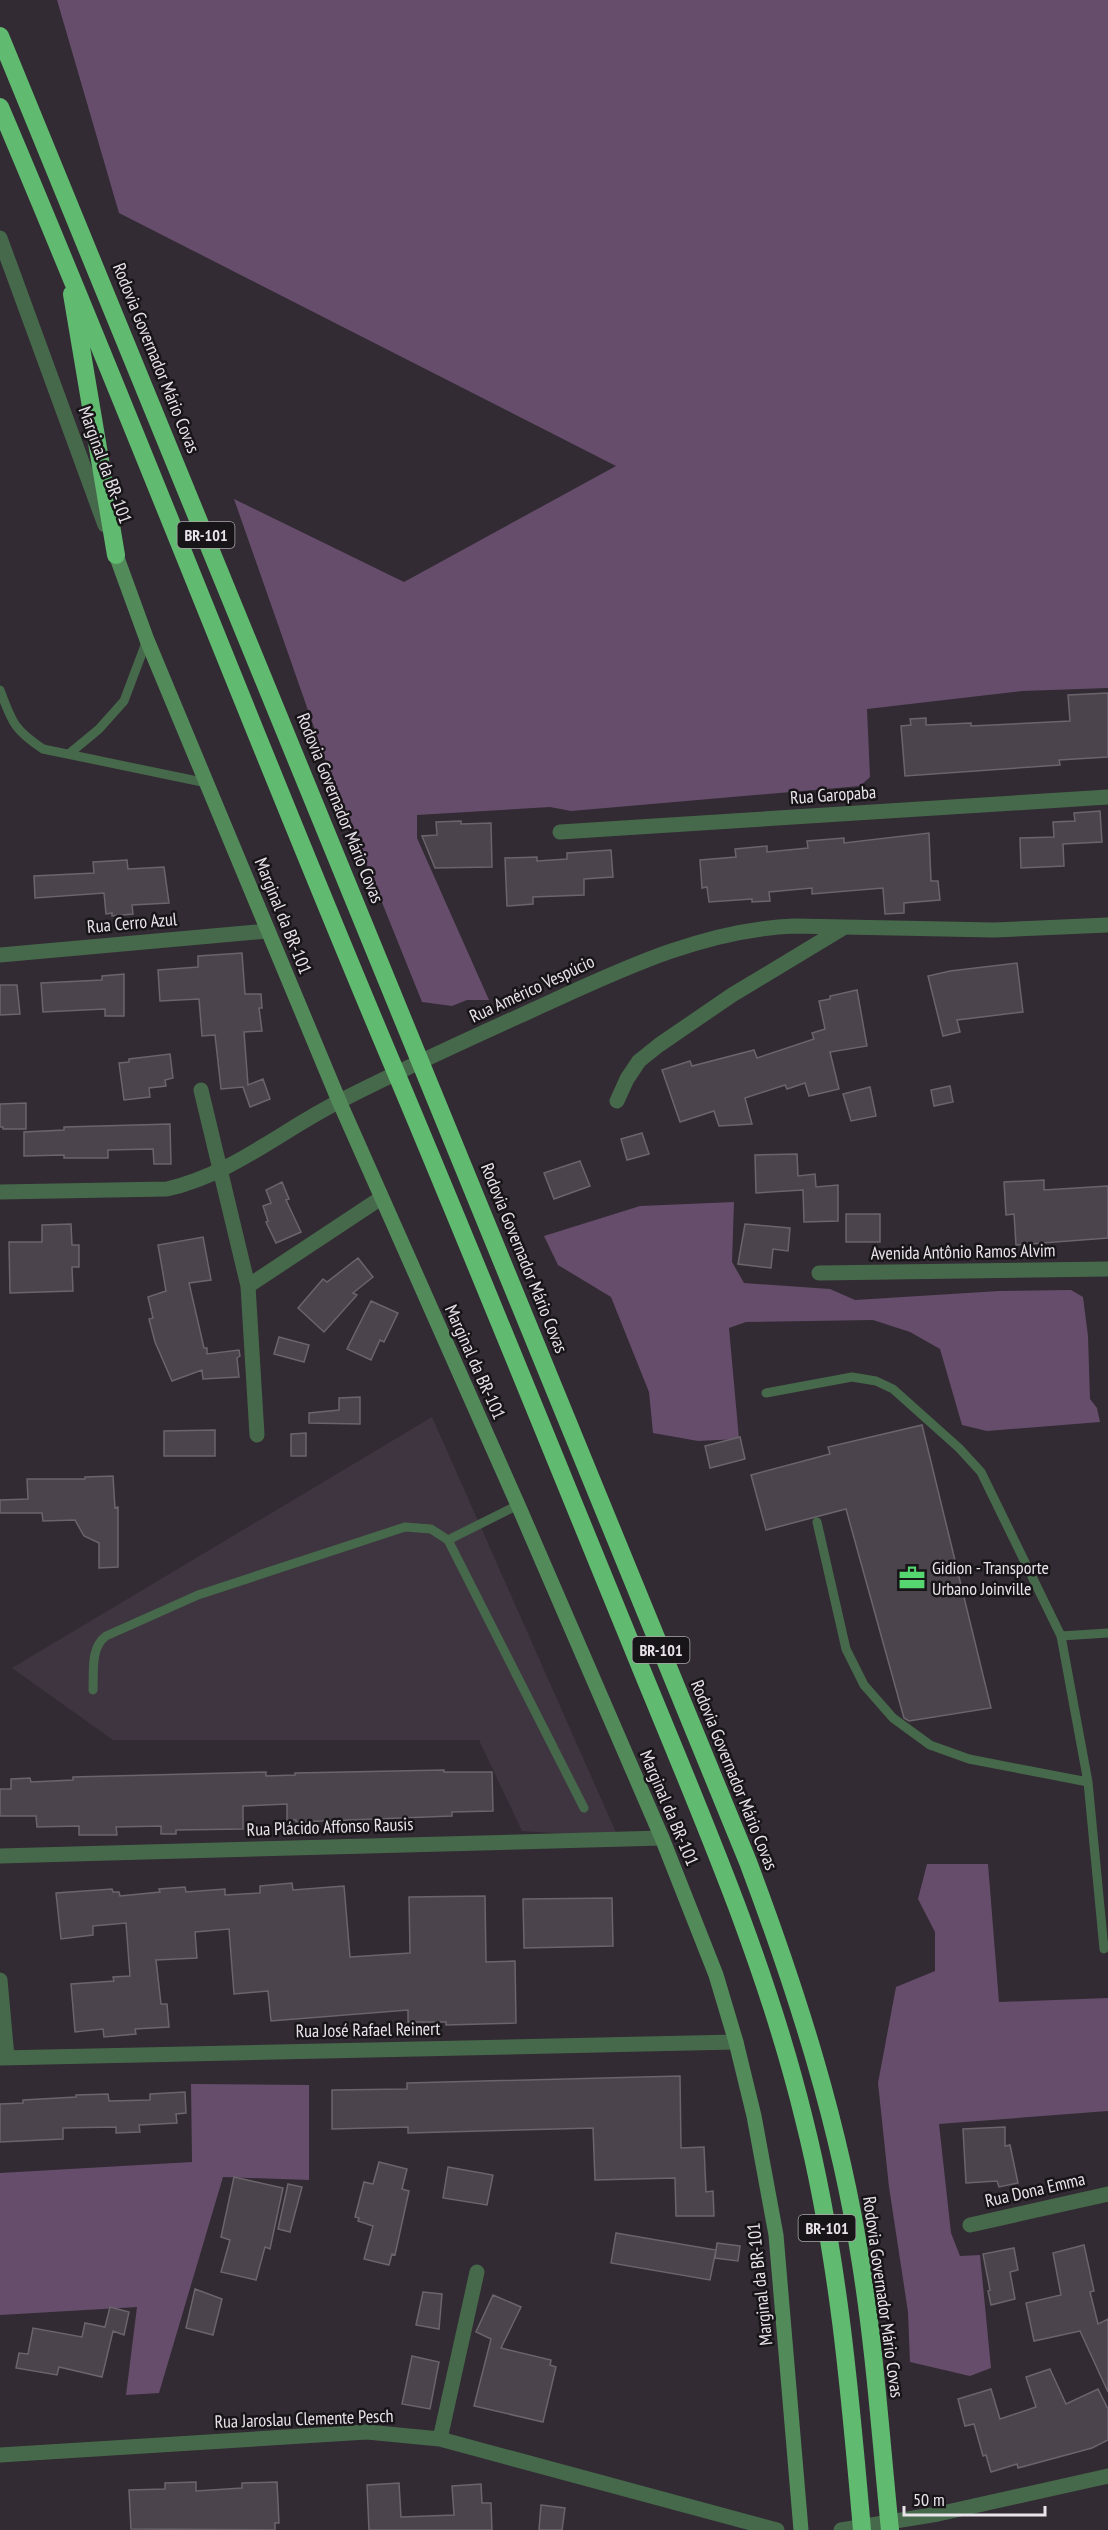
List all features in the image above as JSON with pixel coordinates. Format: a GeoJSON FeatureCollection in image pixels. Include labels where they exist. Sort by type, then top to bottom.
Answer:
{"type":"FeatureCollection","features":[{"type":"Feature","properties":{"kind":"highway","name":"Rodovia Governador Mário Covas"},"geometry":{"type":"LineString","coordinates":[[0,36],[748,1862],[788,1973],[831,2118],[861,2263],[890,2530]]}},
{"type":"Feature","properties":{"kind":"highway","name":"BR-101"},"geometry":{"type":"LineString","coordinates":[[0,107],[66,260],[386,1049],[724,1872],[779,2028],[805,2121],[840,2304],[862,2530]]}},
{"type":"Feature","properties":{"kind":"highway"},"geometry":{"type":"LineString","coordinates":[[66,260],[116,555]]}},
{"type":"Feature","properties":{"kind":"main road","name":"Marginal da BR-101"},"geometry":{"type":"LineString","coordinates":[[116,555],[147,640],[339,1101],[662,1838],[716,1975],[736,2042],[766,2170],[776,2235],[801,2530]]}},
{"type":"Feature","properties":{"kind":"street","name":"Marginal da BR-101"},"geometry":{"type":"LineString","coordinates":[[0,238],[116,555]]}},
{"type":"Feature","properties":{"kind":"street","name":"Rua Garopaba"},"geometry":{"type":"LineString","coordinates":[[560,832],[1108,797]]}},
{"type":"Feature","properties":{"kind":"street","name":"Rua Américo Vespúcio"},"geometry":{"type":"LineString","coordinates":[[0,1192],[167,1189],[194,1183],[222,1170],[339,1101],[498,1025],[662,953],[723,936],[768,927],[994,930],[1108,925]]}},
{"type":"Feature","properties":{"kind":"street"},"geometry":{"type":"LineString","coordinates":[[617,1101],[627,1078],[639,1061],[659,1044],[732,994],[843,928]]}},
{"type":"Feature","properties":{"kind":"street","name":"Rua Cerro Azul"},"geometry":{"type":"LineString","coordinates":[[0,954],[268,931]]}},
{"type":"Feature","properties":{"kind":"street"},"geometry":{"type":"LineString","coordinates":[[201,1090],[249,1286],[258,1435]]}},
{"type":"Feature","properties":{"kind":"street"},"geometry":{"type":"LineString","coordinates":[[249,1286],[381,1197]]}},
{"type":"Feature","properties":{"kind":"street","name":"Avenida Antônio Ramos Alvim"},"geometry":{"type":"LineString","coordinates":[[819,1273],[1108,1269]]}},
{"type":"Feature","properties":{"kind":"street","name":"Rua Plácido Affonso Rausis"},"geometry":{"type":"LineString","coordinates":[[0,1856],[662,1838]]}},
{"type":"Feature","properties":{"kind":"street"},"geometry":{"type":"LineString","coordinates":[[0,1980],[3,2057]]}},
{"type":"Feature","properties":{"kind":"street","name":"Rua José Rafael Reinert"},"geometry":{"type":"LineString","coordinates":[[3,2057],[736,2042]]}},
{"type":"Feature","properties":{"kind":"street","name":"Rua Dona Emma"},"geometry":{"type":"LineString","coordinates":[[970,2225],[1108,2194]]}},
{"type":"Feature","properties":{"kind":"street"},"geometry":{"type":"LineString","coordinates":[[440,2439],[477,2272]]}},
{"type":"Feature","properties":{"kind":"street","name":"Rua Jaroslau Clemente Pesch"},"geometry":{"type":"LineString","coordinates":[[0,2455],[367,2432],[440,2439],[777,2530]]}},
{"type":"Feature","properties":{"kind":"street"},"geometry":{"type":"LineString","coordinates":[[841,2530],[938,2514],[1108,2476]]}},
{"type":"Feature","properties":{"kind":"lane"},"geometry":{"type":"LineString","coordinates":[[70,753],[99,729],[124,701],[147,640]]}},
{"type":"Feature","properties":{"kind":"lane"},"geometry":{"type":"LineString","coordinates":[[0,690],[13,724],[43,749],[207,783]]}},
{"type":"Feature","properties":{"kind":"lane"},"geometry":{"type":"LineString","coordinates":[[766,1393],[852,1377],[876,1380],[893,1389],[959,1448],[981,1472],[1061,1636],[1088,1782],[1104,1949]]}},
{"type":"Feature","properties":{"kind":"lane"},"geometry":{"type":"LineString","coordinates":[[448,1540],[518,1505]]}},
{"type":"Feature","properties":{"kind":"lane"},"geometry":{"type":"LineString","coordinates":[[817,1522],[846,1649],[864,1685],[893,1718],[930,1745],[969,1759],[1088,1782]]}},
{"type":"Feature","properties":{"kind":"lane"},"geometry":{"type":"LineString","coordinates":[[93,1690],[95,1650],[99,1642],[198,1595],[405,1527],[431,1529],[448,1540],[584,1808]]}},
{"type":"Feature","properties":{"kind":"lane"},"geometry":{"type":"LineString","coordinates":[[1061,1636],[1108,1633]]}},
{"type":"Feature","properties":{"kind":"shaded area"},"geometry":{"type":"Polygon","coordinates":[[[57,0],[1108,0],[1108,688],[1022,691],[867,709],[870,777],[860,786],[571,811],[550,807],[417,815],[417,838],[489,1000],[467,1000],[452,1006],[422,1002],[330,773],[234,499],[404,582],[616,466],[119,213],[57,0]]]}},
{"type":"Feature","properties":{"kind":"shaded area"},"geometry":{"type":"Polygon","coordinates":[[[734,1202],[732,1262],[744,1283],[830,1289],[855,1300],[999,1291],[1071,1290],[1083,1297],[1088,1336],[1090,1399],[1097,1408],[1100,1422],[987,1431],[962,1425],[940,1349],[910,1332],[873,1320],[746,1322],[729,1328],[739,1439],[698,1441],[653,1433],[649,1392],[611,1297],[558,1265],[544,1236],[640,1206],[734,1202]]]}},
{"type":"Feature","properties":{"kind":"shaded area"},"geometry":{"type":"Polygon","coordinates":[[[432,1417],[618,1837],[522,1831],[479,1740],[113,1740],[12,1668],[432,1417]]]}},
{"type":"Feature","properties":{"kind":"shaded area"},"geometry":{"type":"Polygon","coordinates":[[[927,1864],[988,1864],[999,2002],[1108,1998],[1108,2111],[939,2124],[951,2233],[960,2256],[980,2255],[991,2368],[970,2376],[910,2362],[908,2312],[889,2187],[878,2083],[896,1987],[935,1971],[935,1932],[918,1899],[927,1864]]]}},
{"type":"Feature","properties":{"kind":"shaded area"},"geometry":{"type":"Polygon","coordinates":[[[191,2084],[309,2085],[309,2180],[223,2177],[159,2393],[126,2395],[137,2307],[0,2315],[0,2173],[192,2162],[191,2084]]]}},
{"type":"Feature","properties":{"kind":"building"},"geometry":{"type":"Polygon","coordinates":[[[1108,693],[1108,757],[1059,760],[1060,765],[905,776],[901,726],[911,725],[910,719],[926,718],[926,725],[971,723],[971,726],[1070,721],[1068,695],[1108,693]]]}},
{"type":"Feature","properties":{"kind":"building"},"geometry":{"type":"Polygon","coordinates":[[[1100,811],[1102,842],[1063,844],[1064,866],[1021,868],[1020,838],[1054,837],[1053,822],[1075,821],[1074,813],[1100,811]]]}},
{"type":"Feature","properties":{"kind":"building"},"geometry":{"type":"Polygon","coordinates":[[[461,821],[461,824],[491,823],[492,867],[435,868],[422,836],[437,835],[436,822],[461,821]]]}},
{"type":"Feature","properties":{"kind":"building"},"geometry":{"type":"Polygon","coordinates":[[[929,833],[931,881],[938,881],[940,900],[904,903],[904,913],[885,914],[883,888],[812,894],[812,888],[769,892],[770,901],[752,902],[752,899],[709,902],[707,887],[702,888],[700,860],[736,857],[735,849],[767,846],[767,852],[808,848],[807,841],[844,838],[844,843],[929,833]]]}},
{"type":"Feature","properties":{"kind":"building"},"geometry":{"type":"Polygon","coordinates":[[[611,850],[613,877],[584,879],[584,895],[533,897],[533,904],[507,906],[505,858],[537,857],[537,861],[567,859],[567,853],[611,850]]]}},
{"type":"Feature","properties":{"kind":"building"},"geometry":{"type":"Polygon","coordinates":[[[127,860],[128,869],[164,867],[169,903],[132,905],[133,914],[112,916],[112,913],[106,914],[104,893],[35,898],[34,876],[94,873],[93,862],[127,860]]]}},
{"type":"Feature","properties":{"kind":"building"},"geometry":{"type":"Polygon","coordinates":[[[242,953],[245,994],[261,994],[262,1008],[259,1008],[262,1031],[244,1032],[248,1085],[263,1079],[270,1099],[250,1107],[243,1087],[221,1089],[215,1035],[202,1036],[199,999],[160,1001],[158,970],[198,967],[198,956],[242,953]]]}},
{"type":"Feature","properties":{"kind":"building"},"geometry":{"type":"Polygon","coordinates":[[[1017,963],[1023,1012],[957,1020],[960,1032],[943,1036],[928,976],[1017,963]]]}},
{"type":"Feature","properties":{"kind":"building"},"geometry":{"type":"Polygon","coordinates":[[[124,974],[124,1016],[105,1016],[105,1009],[43,1012],[41,983],[102,980],[102,976],[124,974]]]}},
{"type":"Feature","properties":{"kind":"building"},"geometry":{"type":"Polygon","coordinates":[[[0,985],[17,985],[20,1014],[0,1015],[0,985]]]}},
{"type":"Feature","properties":{"kind":"building"},"geometry":{"type":"Polygon","coordinates":[[[857,990],[867,1046],[830,1052],[839,1089],[809,1096],[805,1083],[787,1089],[785,1085],[745,1098],[752,1124],[719,1126],[714,1111],[680,1122],[662,1070],[690,1061],[692,1066],[754,1050],[757,1058],[814,1039],[812,1033],[825,1029],[819,1001],[857,990]]]}},
{"type":"Feature","properties":{"kind":"building"},"geometry":{"type":"Polygon","coordinates":[[[170,1054],[173,1078],[165,1080],[166,1086],[149,1088],[150,1097],[124,1100],[119,1063],[129,1062],[129,1059],[170,1054]]]}},
{"type":"Feature","properties":{"kind":"building"},"geometry":{"type":"Polygon","coordinates":[[[950,1086],[953,1102],[934,1106],[931,1090],[950,1086]]]}},
{"type":"Feature","properties":{"kind":"building"},"geometry":{"type":"Polygon","coordinates":[[[870,1087],[876,1116],[851,1121],[843,1094],[870,1087]]]}},
{"type":"Feature","properties":{"kind":"building"},"geometry":{"type":"Polygon","coordinates":[[[26,1103],[26,1129],[0,1127],[0,1104],[26,1103]]]}},
{"type":"Feature","properties":{"kind":"building"},"geometry":{"type":"Polygon","coordinates":[[[170,1124],[171,1164],[154,1164],[153,1149],[108,1150],[108,1158],[64,1158],[64,1155],[24,1156],[24,1132],[64,1130],[64,1127],[170,1124]]]}},
{"type":"Feature","properties":{"kind":"building"},"geometry":{"type":"Polygon","coordinates":[[[642,1133],[649,1154],[627,1160],[621,1139],[642,1133]]]}},
{"type":"Feature","properties":{"kind":"building"},"geometry":{"type":"Polygon","coordinates":[[[797,1154],[798,1176],[815,1174],[816,1187],[838,1185],[838,1221],[804,1222],[803,1190],[756,1193],[755,1155],[797,1154]]]}},
{"type":"Feature","properties":{"kind":"building"},"geometry":{"type":"Polygon","coordinates":[[[580,1161],[590,1186],[554,1199],[544,1173],[580,1161]]]}},
{"type":"Feature","properties":{"kind":"building"},"geometry":{"type":"Polygon","coordinates":[[[1044,1180],[1044,1190],[1108,1186],[1108,1238],[1016,1245],[1014,1214],[1006,1215],[1004,1182],[1044,1180]]]}},
{"type":"Feature","properties":{"kind":"building"},"geometry":{"type":"Polygon","coordinates":[[[282,1182],[289,1199],[286,1200],[301,1232],[276,1243],[266,1222],[268,1221],[263,1206],[271,1203],[266,1190],[282,1182]]]}},
{"type":"Feature","properties":{"kind":"building"},"geometry":{"type":"Polygon","coordinates":[[[846,1214],[880,1214],[880,1242],[846,1242],[846,1214]]]}},
{"type":"Feature","properties":{"kind":"building"},"geometry":{"type":"Polygon","coordinates":[[[71,1224],[72,1245],[79,1245],[79,1267],[72,1267],[73,1291],[10,1293],[9,1242],[42,1242],[42,1225],[71,1224]]]}},
{"type":"Feature","properties":{"kind":"building"},"geometry":{"type":"Polygon","coordinates":[[[745,1224],[790,1228],[788,1251],[773,1249],[771,1268],[738,1264],[745,1224]]]}},
{"type":"Feature","properties":{"kind":"building"},"geometry":{"type":"Polygon","coordinates":[[[203,1237],[211,1280],[189,1283],[204,1348],[207,1348],[207,1354],[239,1350],[240,1356],[237,1358],[239,1377],[203,1379],[202,1370],[172,1381],[155,1342],[149,1319],[153,1318],[148,1297],[166,1291],[158,1245],[203,1237]]]}},
{"type":"Feature","properties":{"kind":"building"},"geometry":{"type":"Polygon","coordinates":[[[358,1258],[373,1277],[353,1293],[357,1295],[324,1332],[298,1308],[323,1279],[327,1282],[358,1258]]]}},
{"type":"Feature","properties":{"kind":"building"},"geometry":{"type":"Polygon","coordinates":[[[371,1301],[398,1313],[384,1342],[380,1340],[371,1360],[347,1349],[371,1301]]]}},
{"type":"Feature","properties":{"kind":"building"},"geometry":{"type":"Polygon","coordinates":[[[279,1337],[309,1345],[304,1362],[274,1354],[279,1337]]]}},
{"type":"Feature","properties":{"kind":"building"},"geometry":{"type":"Polygon","coordinates":[[[360,1397],[360,1424],[309,1423],[309,1413],[339,1410],[339,1398],[360,1397]]]}},
{"type":"Feature","properties":{"kind":"building","name":"Gidion - Transporte Urbano Joinville"},"geometry":{"type":"Polygon","coordinates":[[[922,1425],[991,1708],[909,1721],[904,1718],[846,1509],[766,1530],[751,1475],[830,1454],[828,1447],[922,1425]]]}},
{"type":"Feature","properties":{"kind":"building"},"geometry":{"type":"Polygon","coordinates":[[[215,1430],[215,1456],[164,1456],[164,1431],[215,1430]]]}},
{"type":"Feature","properties":{"kind":"building"},"geometry":{"type":"Polygon","coordinates":[[[306,1433],[306,1456],[291,1456],[291,1434],[306,1433]]]}},
{"type":"Feature","properties":{"kind":"building"},"geometry":{"type":"Polygon","coordinates":[[[740,1437],[745,1459],[710,1468],[705,1446],[740,1437]]]}},
{"type":"Feature","properties":{"kind":"building"},"geometry":{"type":"Polygon","coordinates":[[[113,1476],[115,1508],[118,1507],[118,1567],[99,1568],[99,1543],[84,1536],[75,1520],[43,1521],[42,1513],[0,1513],[0,1500],[28,1499],[27,1479],[85,1479],[85,1477],[113,1476]]]}},
{"type":"Feature","properties":{"kind":"building"},"geometry":{"type":"Polygon","coordinates":[[[444,1770],[444,1772],[492,1772],[493,1811],[452,1812],[452,1816],[296,1822],[296,1820],[287,1820],[287,1804],[243,1806],[243,1829],[176,1830],[176,1834],[161,1834],[161,1826],[116,1827],[117,1835],[79,1835],[79,1826],[37,1827],[36,1816],[0,1816],[0,1789],[11,1789],[11,1779],[30,1778],[31,1782],[73,1780],[73,1777],[266,1772],[266,1776],[295,1775],[295,1773],[444,1770]]]}},
{"type":"Feature","properties":{"kind":"building"},"geometry":{"type":"Polygon","coordinates":[[[292,1883],[293,1890],[344,1886],[350,1957],[410,1953],[409,1897],[485,1896],[486,1962],[515,1961],[516,2023],[446,2025],[446,2022],[408,2022],[408,2010],[271,2021],[268,1991],[234,1994],[229,1929],[195,1932],[197,1958],[156,1960],[161,2004],[167,2004],[169,2027],[135,2029],[136,2034],[104,2037],[103,2029],[75,2032],[71,1984],[114,1981],[113,1977],[130,1976],[126,1923],[93,1926],[93,1935],[61,1939],[56,1893],[112,1889],[113,1892],[119,1892],[120,1896],[185,1887],[186,1892],[225,1889],[225,1895],[260,1893],[260,1886],[292,1883]]]}},
{"type":"Feature","properties":{"kind":"building"},"geometry":{"type":"Polygon","coordinates":[[[612,1898],[613,1946],[524,1948],[523,1899],[612,1898]]]}},
{"type":"Feature","properties":{"kind":"building"},"geometry":{"type":"Polygon","coordinates":[[[680,2076],[681,2148],[704,2147],[706,2192],[713,2191],[714,2216],[676,2216],[675,2178],[595,2180],[593,2128],[408,2133],[408,2127],[332,2129],[332,2090],[407,2089],[407,2083],[680,2076]]]}},
{"type":"Feature","properties":{"kind":"building"},"geometry":{"type":"Polygon","coordinates":[[[185,2092],[186,2113],[176,2114],[177,2123],[139,2125],[140,2132],[116,2133],[116,2127],[63,2128],[63,2139],[0,2142],[0,2104],[23,2103],[23,2100],[76,2097],[76,2095],[108,2094],[109,2101],[150,2100],[150,2094],[185,2092]]]}},
{"type":"Feature","properties":{"kind":"building"},"geometry":{"type":"Polygon","coordinates":[[[1005,2127],[1005,2146],[1010,2145],[1018,2183],[999,2187],[997,2181],[966,2183],[963,2129],[1005,2127]]]}},
{"type":"Feature","properties":{"kind":"building"},"geometry":{"type":"Polygon","coordinates":[[[379,2162],[407,2169],[402,2189],[409,2191],[395,2255],[392,2254],[389,2265],[364,2259],[373,2226],[358,2221],[359,2218],[355,2217],[364,2182],[373,2184],[379,2162]]]}},
{"type":"Feature","properties":{"kind":"building"},"geometry":{"type":"Polygon","coordinates":[[[448,2167],[493,2175],[487,2205],[443,2198],[448,2167]]]}},
{"type":"Feature","properties":{"kind":"building"},"geometry":{"type":"Polygon","coordinates":[[[234,2177],[283,2188],[270,2249],[265,2247],[256,2280],[221,2272],[230,2240],[221,2237],[234,2177]]]}},
{"type":"Feature","properties":{"kind":"building"},"geometry":{"type":"Polygon","coordinates":[[[288,2184],[302,2187],[290,2232],[278,2229],[288,2184]]]}},
{"type":"Feature","properties":{"kind":"building"},"geometry":{"type":"Polygon","coordinates":[[[616,2233],[716,2250],[710,2280],[611,2263],[616,2233]]]}},
{"type":"Feature","properties":{"kind":"building"},"geometry":{"type":"Polygon","coordinates":[[[717,2243],[740,2246],[738,2261],[715,2258],[717,2243]]]}},
{"type":"Feature","properties":{"kind":"building"},"geometry":{"type":"Polygon","coordinates":[[[1084,2245],[1094,2291],[1090,2292],[1098,2324],[1108,2319],[1108,2392],[1080,2331],[1034,2341],[1026,2303],[1061,2295],[1053,2253],[1084,2245]]]}},
{"type":"Feature","properties":{"kind":"building"},"geometry":{"type":"Polygon","coordinates":[[[1014,2248],[1018,2270],[1010,2272],[1015,2299],[991,2305],[983,2254],[1014,2248]]]}},
{"type":"Feature","properties":{"kind":"building"},"geometry":{"type":"Polygon","coordinates":[[[195,2289],[222,2299],[213,2335],[186,2328],[195,2289]]]}},
{"type":"Feature","properties":{"kind":"building"},"geometry":{"type":"Polygon","coordinates":[[[423,2292],[442,2294],[439,2329],[416,2325],[423,2292]]]}},
{"type":"Feature","properties":{"kind":"building"},"geometry":{"type":"Polygon","coordinates":[[[493,2295],[521,2307],[501,2348],[551,2360],[550,2365],[556,2367],[543,2422],[474,2406],[491,2339],[476,2332],[493,2295]]]}},
{"type":"Feature","properties":{"kind":"building"},"geometry":{"type":"Polygon","coordinates":[[[110,2307],[129,2312],[124,2335],[113,2331],[102,2377],[59,2367],[57,2375],[16,2368],[19,2353],[28,2354],[33,2328],[82,2337],[85,2323],[105,2327],[110,2307]]]}},
{"type":"Feature","properties":{"kind":"building"},"geometry":{"type":"Polygon","coordinates":[[[412,2356],[439,2362],[430,2409],[402,2404],[412,2356]]]}},
{"type":"Feature","properties":{"kind":"building"},"geometry":{"type":"Polygon","coordinates":[[[1050,2369],[1066,2404],[1098,2389],[1108,2409],[1108,2440],[1092,2448],[1018,2468],[1017,2464],[991,2472],[986,2455],[983,2456],[974,2424],[965,2426],[958,2399],[991,2389],[1000,2419],[1036,2407],[1026,2377],[1050,2369]]]}},
{"type":"Feature","properties":{"kind":"building"},"geometry":{"type":"Polygon","coordinates":[[[196,2482],[196,2491],[242,2488],[242,2483],[277,2482],[279,2523],[275,2523],[275,2530],[131,2529],[129,2490],[165,2489],[165,2483],[196,2482]]]}},
{"type":"Feature","properties":{"kind":"building"},"geometry":{"type":"Polygon","coordinates":[[[399,2483],[401,2517],[454,2515],[452,2486],[481,2484],[482,2503],[491,2503],[492,2530],[369,2530],[367,2485],[399,2483]]]}},
{"type":"Feature","properties":{"kind":"building"},"geometry":{"type":"Polygon","coordinates":[[[541,2505],[565,2508],[562,2530],[539,2530],[541,2505]]]}},
{"type":"Feature","properties":{"kind":"place","name":"Gidion - Transporte Urbano Joinville"},"geometry":{"type":"Point","coordinates":[912,1578]}}]}
